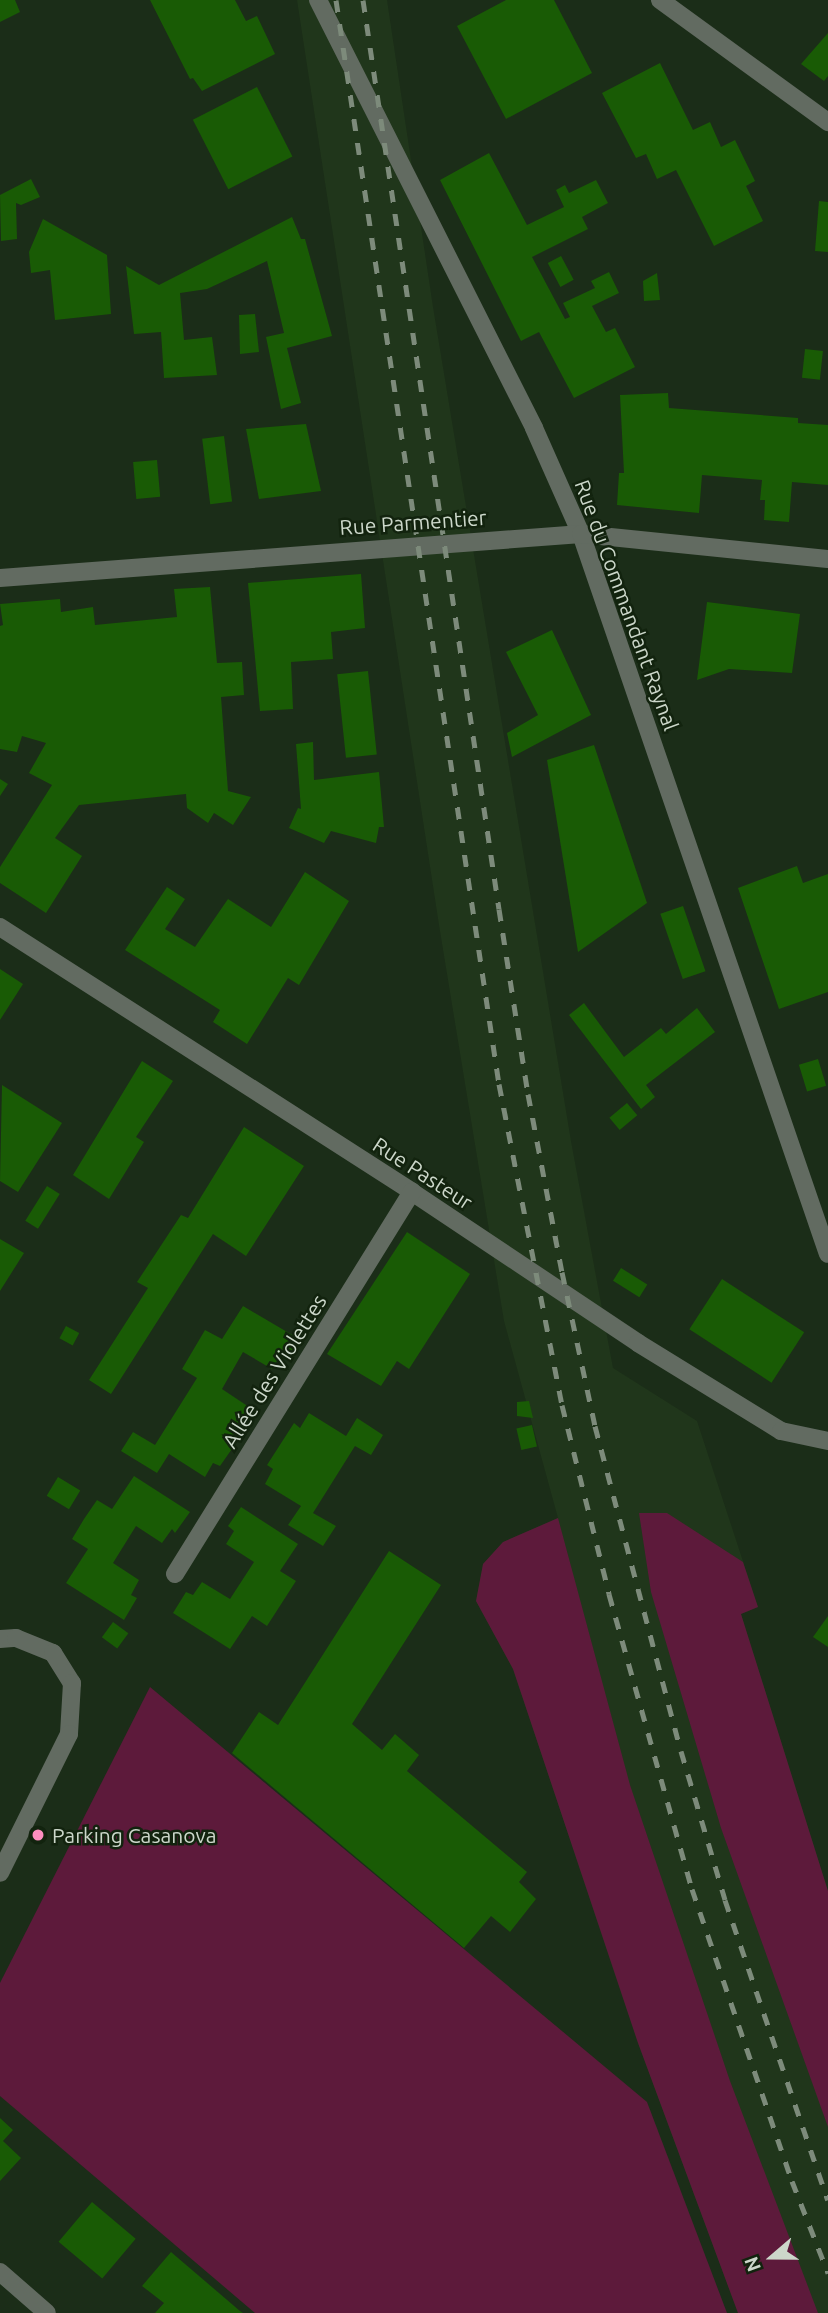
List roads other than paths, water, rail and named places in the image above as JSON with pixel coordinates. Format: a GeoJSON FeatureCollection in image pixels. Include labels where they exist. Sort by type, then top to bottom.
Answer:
{"type":"FeatureCollection","features":[{"type":"Feature","properties":{"kind":"street","name":"Rue du Commandant Raynal"},"geometry":{"type":"LineString","coordinates":[[318,0],[534,428],[581,534],[828,1254]]}},
{"type":"Feature","properties":{"kind":"street"},"geometry":{"type":"LineString","coordinates":[[660,0],[828,122]]}},
{"type":"Feature","properties":{"kind":"street","name":"Rue Parmentier"},"geometry":{"type":"LineString","coordinates":[[0,578],[581,534],[828,559]]}},
{"type":"Feature","properties":{"kind":"street","name":"Rue Pasteur"},"geometry":{"type":"LineString","coordinates":[[0,927],[412,1192],[638,1343],[781,1431],[828,1441]]}},
{"type":"Feature","properties":{"kind":"street","name":"Allée des Violettes"},"geometry":{"type":"LineString","coordinates":[[174,1574],[412,1192]]}},
{"type":"Feature","properties":{"kind":"street"},"geometry":{"type":"LineString","coordinates":[[0,1639],[16,1637],[53,1653],[72,1683],[69,1734],[0,1873]]}},
{"type":"Feature","properties":{"kind":"street"},"geometry":{"type":"LineString","coordinates":[[0,2272],[47,2313]]}},
{"type":"Feature","properties":{"kind":"railway"},"geometry":{"type":"LineString","coordinates":[[336,0],[499,1084],[562,1405],[609,1594],[692,1889],[792,2181],[828,2273]]}},
{"type":"Feature","properties":{"kind":"railway"},"geometry":{"type":"LineString","coordinates":[[363,0],[499,909],[528,1094],[562,1272],[595,1426],[681,1751],[725,1900],[828,2200]]}},
{"type":"Feature","properties":{"kind":"place","name":"Parking Casanova"},"geometry":{"type":"Point","coordinates":[38,1835]}}]}
